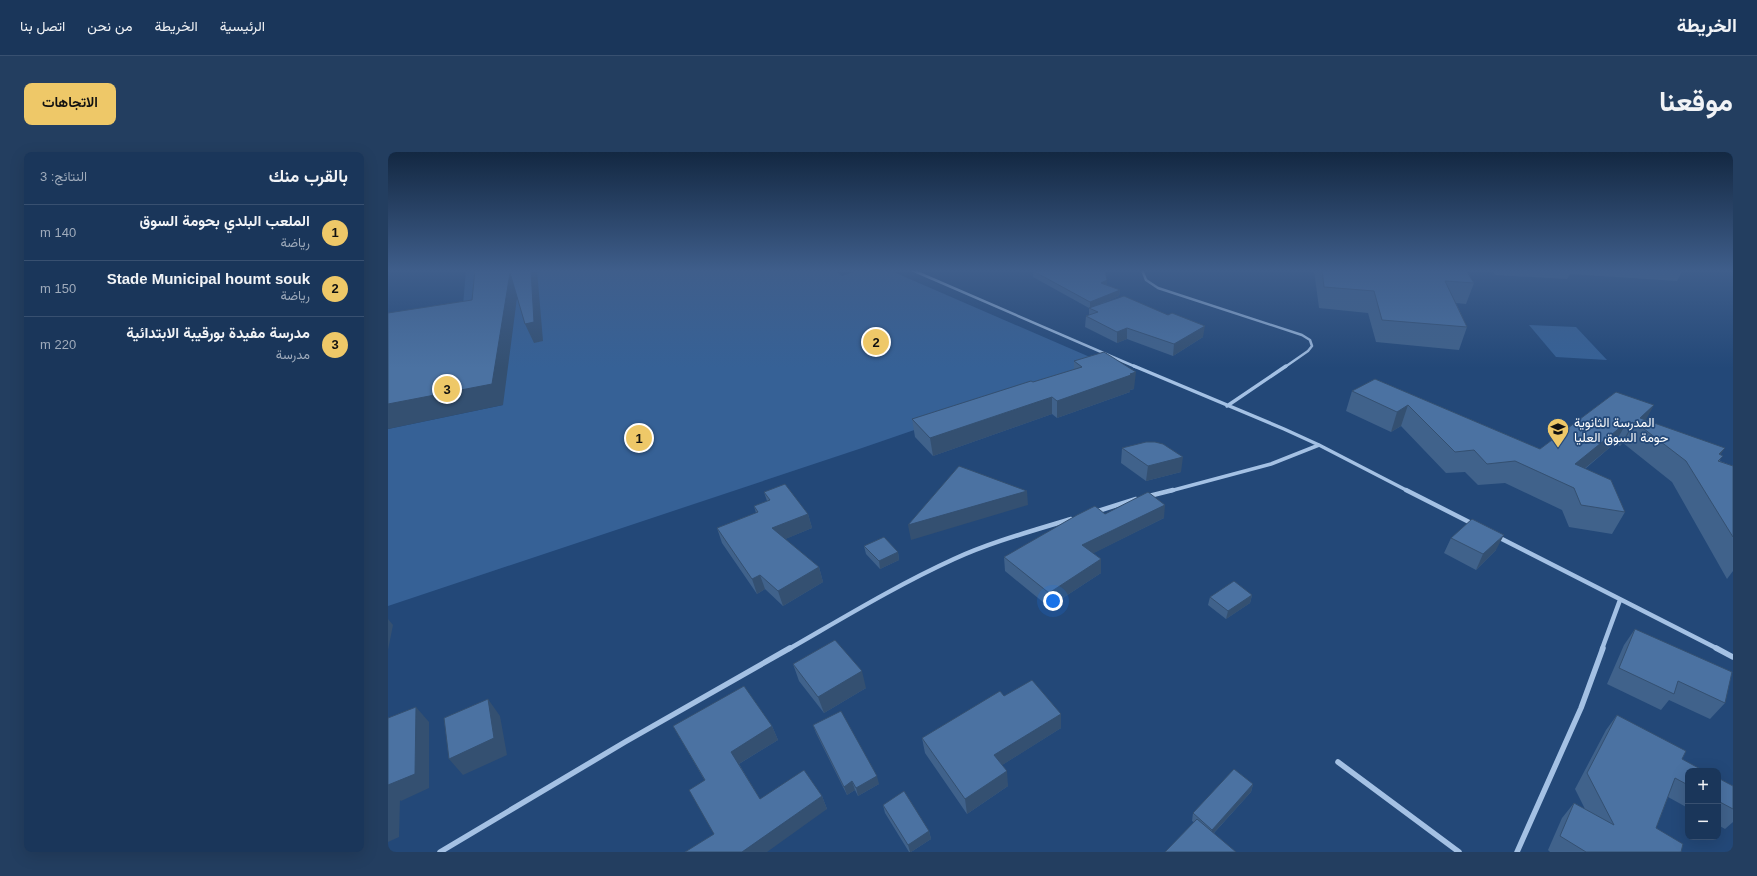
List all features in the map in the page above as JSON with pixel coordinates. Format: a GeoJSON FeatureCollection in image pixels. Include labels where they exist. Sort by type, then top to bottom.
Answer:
{"type":"FeatureCollection","features":[{"type":"Feature","properties":{"kind":"street"},"geometry":{"type":"LineString","coordinates":[[988,303],[1320,445],[1480,528]]}},
{"type":"Feature","properties":{"kind":"street"},"geometry":{"type":"LineString","coordinates":[[1203,303],[1302,335],[1310,340],[1312,346],[1308,351],[1227,406]]}},
{"type":"Feature","properties":{"kind":"street"},"geometry":{"type":"LineString","coordinates":[[1090,513],[1271,464],[1320,445]]}},
{"type":"Feature","properties":{"kind":"street"},"geometry":{"type":"LineString","coordinates":[[440,852],[626,742],[902,585],[954,559],[1018,536],[1075,518]]}},
{"type":"Feature","properties":{"kind":"street"},"geometry":{"type":"LineString","coordinates":[[1494,535],[1733,657]]}},
{"type":"Feature","properties":{"kind":"street"},"geometry":{"type":"LineString","coordinates":[[1517,852],[1581,708],[1620,600]]}},
{"type":"Feature","properties":{"kind":"street"},"geometry":{"type":"LineString","coordinates":[[1338,762],[1459,852]]}},
{"type":"Feature","properties":{"kind":"shaded area"},"geometry":{"type":"Polygon","coordinates":[[[463,303],[964,303],[1106,364],[862,448],[388,606],[388,429],[503,405],[462,318],[463,303]]]}},
{"type":"Feature","properties":{"kind":"shaded area"},"geometry":{"type":"Polygon","coordinates":[[[1529,325],[1576,327],[1607,360],[1556,357],[1529,325]]]}},
{"type":"Feature","properties":{"kind":"building"},"geometry":{"type":"Polygon","coordinates":[[[455,303],[505,303],[492,384],[388,404],[388,313],[455,303]]]}},
{"type":"Feature","properties":{"kind":"building"},"geometry":{"type":"Polygon","coordinates":[[[519,303],[533,303],[534,322],[525,324],[519,303]]]}},
{"type":"Feature","properties":{"kind":"building"},"geometry":{"type":"Polygon","coordinates":[[[1105,303],[1139,303],[1168,315],[1172,313],[1205,326],[1174,344],[1127,328],[1117,332],[1086,316],[1098,312],[1089,308],[1105,303]]]}},
{"type":"Feature","properties":{"kind":"building"},"geometry":{"type":"Polygon","coordinates":[[[1377,303],[1455,303],[1467,327],[1382,320],[1377,303]]]}},
{"type":"Feature","properties":{"kind":"building"},"geometry":{"type":"Polygon","coordinates":[[[1104,352],[1136,372],[1057,401],[1052,397],[930,438],[912,419],[1031,381],[1033,382],[1082,367],[1074,361],[1104,352]]]}},
{"type":"Feature","properties":{"kind":"building"},"geometry":{"type":"Polygon","coordinates":[[[1375,379],[1540,449],[1616,392],[1654,405],[1640,418],[1725,448],[1719,454],[1723,456],[1718,461],[1733,466],[1733,537],[1686,461],[1635,422],[1632,425],[1627,422],[1575,464],[1611,480],[1625,512],[1581,505],[1574,488],[1515,461],[1487,464],[1474,450],[1455,452],[1408,405],[1397,412],[1352,391],[1375,379]]]}},
{"type":"Feature","properties":{"kind":"building"},"geometry":{"type":"Polygon","coordinates":[[[1146,442],[1163,444],[1183,457],[1148,466],[1122,448],[1146,442]]]}},
{"type":"Feature","properties":{"kind":"building"},"geometry":{"type":"Polygon","coordinates":[[[959,466],[1027,491],[908,525],[959,466]]]}},
{"type":"Feature","properties":{"kind":"building"},"geometry":{"type":"Polygon","coordinates":[[[785,484],[808,514],[772,528],[819,567],[778,591],[760,575],[752,579],[717,528],[758,512],[754,506],[770,500],[764,492],[785,484]]]}},
{"type":"Feature","properties":{"kind":"building"},"geometry":{"type":"Polygon","coordinates":[[[1148,492],[1165,505],[1082,545],[1101,559],[1049,593],[1004,557],[1095,506],[1105,514],[1148,492]]]}},
{"type":"Feature","properties":{"kind":"building"},"geometry":{"type":"Polygon","coordinates":[[[1472,519],[1504,535],[1483,554],[1451,538],[1472,519]]]}},
{"type":"Feature","properties":{"kind":"building"},"geometry":{"type":"Polygon","coordinates":[[[884,537],[898,552],[879,561],[864,546],[884,537]]]}},
{"type":"Feature","properties":{"kind":"building"},"geometry":{"type":"Polygon","coordinates":[[[1234,581],[1252,595],[1228,611],[1210,597],[1234,581]]]}},
{"type":"Feature","properties":{"kind":"building"},"geometry":{"type":"Polygon","coordinates":[[[1635,629],[1732,672],[1725,703],[1678,681],[1674,694],[1619,668],[1635,629]]]}},
{"type":"Feature","properties":{"kind":"building"},"geometry":{"type":"Polygon","coordinates":[[[835,640],[862,671],[818,697],[793,664],[835,640]]]}},
{"type":"Feature","properties":{"kind":"building"},"geometry":{"type":"Polygon","coordinates":[[[1032,680],[1061,714],[994,755],[1007,771],[965,799],[922,738],[1000,691],[1004,696],[1032,680]]]}},
{"type":"Feature","properties":{"kind":"building"},"geometry":{"type":"Polygon","coordinates":[[[744,686],[772,726],[731,752],[760,799],[804,770],[822,796],[742,852],[685,852],[714,834],[689,790],[705,780],[673,726],[744,686]]]}},
{"type":"Feature","properties":{"kind":"building"},"geometry":{"type":"Polygon","coordinates":[[[488,699],[494,738],[449,759],[444,718],[488,699]]]}},
{"type":"Feature","properties":{"kind":"building"},"geometry":{"type":"Polygon","coordinates":[[[416,707],[415,774],[388,785],[388,718],[416,707]]]}},
{"type":"Feature","properties":{"kind":"building"},"geometry":{"type":"Polygon","coordinates":[[[841,711],[877,776],[856,788],[852,781],[844,787],[813,725],[841,711]]]}},
{"type":"Feature","properties":{"kind":"building"},"geometry":{"type":"Polygon","coordinates":[[[1617,715],[1686,751],[1682,759],[1698,768],[1685,768],[1685,783],[1675,778],[1656,828],[1683,844],[1681,852],[1586,852],[1560,836],[1574,803],[1614,825],[1587,773],[1617,715]]]}},
{"type":"Feature","properties":{"kind":"building"},"geometry":{"type":"Polygon","coordinates":[[[1234,769],[1253,784],[1212,830],[1193,813],[1234,769]]]}},
{"type":"Feature","properties":{"kind":"building"},"geometry":{"type":"Polygon","coordinates":[[[1721,780],[1733,786],[1733,809],[1721,803],[1721,780]]]}},
{"type":"Feature","properties":{"kind":"building"},"geometry":{"type":"Polygon","coordinates":[[[904,791],[929,831],[908,845],[883,805],[904,791]]]}},
{"type":"Feature","properties":{"kind":"building"},"geometry":{"type":"Polygon","coordinates":[[[1197,819],[1236,852],[1165,852],[1197,819]]]}},
{"type":"Feature","properties":{"kind":"place","name":"Stade Municipal houmt souk"},"geometry":{"type":"Point","coordinates":[876,342]}},
{"type":"Feature","properties":{"kind":"place","name":"مدرسة مفيدة بورقيبة الابتدائية"},"geometry":{"type":"Point","coordinates":[447,389]}},
{"type":"Feature","properties":{"kind":"place","name":"الملعب البلدي بحومة السوق"},"geometry":{"type":"Point","coordinates":[639,438]}},
{"type":"Feature","properties":{"kind":"place","name":"المدرسة الثانوية حومة السوق العليا"},"geometry":{"type":"Point","coordinates":[1558,448]}}]}
